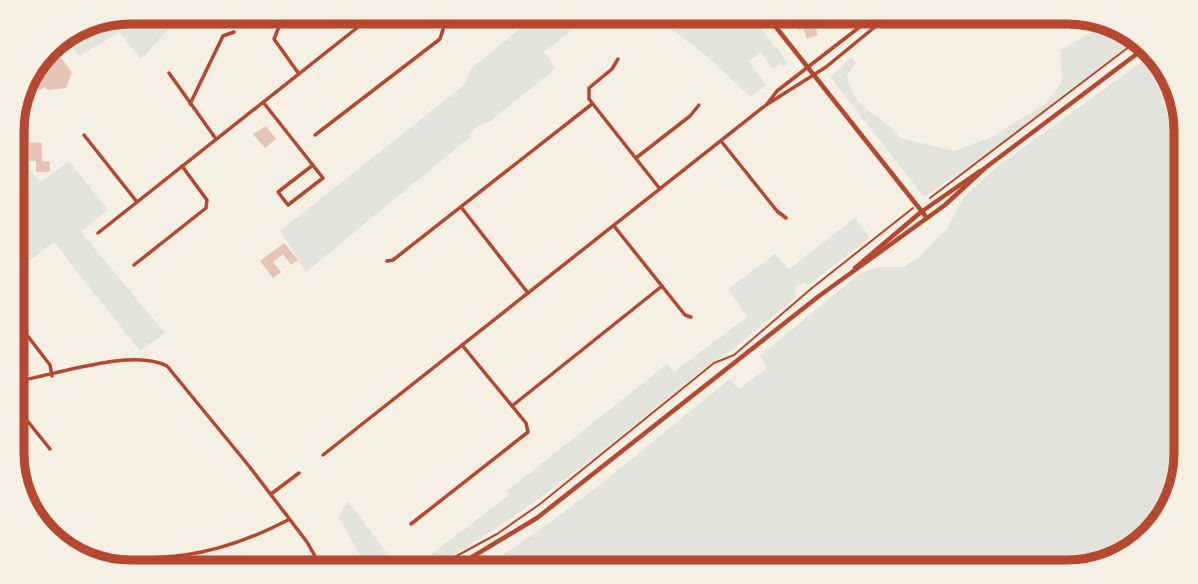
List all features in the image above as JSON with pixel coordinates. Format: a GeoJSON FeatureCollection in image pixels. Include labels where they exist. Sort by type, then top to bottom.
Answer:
{"type":"FeatureCollection","features":[{"type":"Feature","properties":{"kind":"main road"},"geometry":{"type":"LineString","coordinates":[[774,24],[927,218]]}},
{"type":"Feature","properties":{"kind":"main road"},"geometry":{"type":"LineString","coordinates":[[468,560],[537,518],[852,271],[927,218],[985,168],[1138,53]]}},
{"type":"Feature","properties":{"kind":"main road"},"geometry":{"type":"LineString","coordinates":[[852,271],[919,209],[985,168]]}},
{"type":"Feature","properties":{"kind":"street"},"geometry":{"type":"LineString","coordinates":[[280,24],[274,39],[299,74]]}},
{"type":"Feature","properties":{"kind":"street"},"geometry":{"type":"LineString","coordinates":[[98,233],[362,24]]}},
{"type":"Feature","properties":{"kind":"street"},"geometry":{"type":"LineString","coordinates":[[315,135],[440,39],[443,24]]}},
{"type":"Feature","properties":{"kind":"street"},"geometry":{"type":"LineString","coordinates":[[766,106],[777,91],[865,24]]}},
{"type":"Feature","properties":{"kind":"street"},"geometry":{"type":"LineString","coordinates":[[323,455],[766,106],[814,75],[878,24]]}},
{"type":"Feature","properties":{"kind":"street"},"geometry":{"type":"LineString","coordinates":[[944,24],[971,24]]}},
{"type":"Feature","properties":{"kind":"street"},"geometry":{"type":"LineString","coordinates":[[190,104],[223,36],[234,32]]}},
{"type":"Feature","properties":{"kind":"street"},"geometry":{"type":"LineString","coordinates":[[618,59],[612,69],[589,88],[587,93],[592,104],[660,189]]}},
{"type":"Feature","properties":{"kind":"street"},"geometry":{"type":"LineString","coordinates":[[169,73],[216,139]]}},
{"type":"Feature","properties":{"kind":"street"},"geometry":{"type":"LineString","coordinates":[[263,102],[313,165],[323,178],[288,205],[278,192],[313,165]]}},
{"type":"Feature","properties":{"kind":"street"},"geometry":{"type":"LineString","coordinates":[[387,261],[393,260],[592,104]]}},
{"type":"Feature","properties":{"kind":"street"},"geometry":{"type":"LineString","coordinates":[[636,158],[690,117],[699,105]]}},
{"type":"Feature","properties":{"kind":"street"},"geometry":{"type":"LineString","coordinates":[[84,135],[137,202]]}},
{"type":"Feature","properties":{"kind":"street"},"geometry":{"type":"LineString","coordinates":[[721,141],[777,211],[786,218]]}},
{"type":"Feature","properties":{"kind":"street"},"geometry":{"type":"LineString","coordinates":[[134,265],[206,208],[203,194],[182,166]]}},
{"type":"Feature","properties":{"kind":"street"},"geometry":{"type":"LineString","coordinates":[[461,207],[528,293]]}},
{"type":"Feature","properties":{"kind":"street"},"geometry":{"type":"LineString","coordinates":[[614,226],[662,286],[691,317]]}},
{"type":"Feature","properties":{"kind":"street"},"geometry":{"type":"LineString","coordinates":[[512,405],[662,286]]}},
{"type":"Feature","properties":{"kind":"street"},"geometry":{"type":"LineString","coordinates":[[24,332],[50,365],[52,376]]}},
{"type":"Feature","properties":{"kind":"street"},"geometry":{"type":"LineString","coordinates":[[411,524],[528,432],[526,423],[462,345]]}},
{"type":"Feature","properties":{"kind":"street"},"geometry":{"type":"LineString","coordinates":[[24,380],[131,358],[158,362],[173,371],[271,494],[317,560]]}},
{"type":"Feature","properties":{"kind":"street"},"geometry":{"type":"LineString","coordinates":[[24,417],[50,449]]}},
{"type":"Feature","properties":{"kind":"street"},"geometry":{"type":"LineString","coordinates":[[271,494],[299,473]]}},
{"type":"Feature","properties":{"kind":"street"},"geometry":{"type":"LineString","coordinates":[[163,560],[192,556],[250,540],[289,520]]}},
{"type":"Feature","properties":{"kind":"street"},"geometry":{"type":"LineString","coordinates":[[115,558],[162,560]]}},
{"type":"Feature","properties":{"kind":"path"},"geometry":{"type":"LineString","coordinates":[[919,209],[1130,46]]}},
{"type":"Feature","properties":{"kind":"path"},"geometry":{"type":"LineString","coordinates":[[450,560],[497,534],[540,504],[714,363],[734,355],[909,210]]}},
{"type":"Feature","properties":{"kind":"shaded area"},"geometry":{"type":"Polygon","coordinates":[[[132,24],[173,24],[141,59],[119,32],[80,56],[70,45],[91,33],[132,24]]]}},
{"type":"Feature","properties":{"kind":"shaded area"},"geometry":{"type":"Polygon","coordinates":[[[525,24],[580,24],[544,52],[556,68],[489,122],[477,127],[470,137],[306,272],[280,231],[463,86],[472,68],[525,24]]]}},
{"type":"Feature","properties":{"kind":"shaded area"},"geometry":{"type":"Polygon","coordinates":[[[661,24],[757,24],[788,63],[783,67],[781,65],[772,68],[760,52],[749,61],[766,85],[751,97],[710,59],[661,24]]]}},
{"type":"Feature","properties":{"kind":"shaded area"},"geometry":{"type":"Polygon","coordinates":[[[1097,29],[1129,45],[981,158],[924,197],[830,77],[852,57],[856,64],[847,75],[856,98],[862,105],[900,138],[954,151],[992,137],[1045,104],[1062,82],[1061,50],[1097,29]]]}},
{"type":"Feature","properties":{"kind":"shaded area"},"geometry":{"type":"Polygon","coordinates":[[[1145,59],[1159,78],[1170,104],[1174,132],[1174,452],[1170,480],[1162,500],[1137,533],[1101,554],[1073,559],[493,560],[573,505],[730,379],[739,389],[768,367],[760,356],[859,274],[878,267],[904,267],[918,258],[948,227],[963,198],[994,169],[1145,59]]]}},
{"type":"Feature","properties":{"kind":"shaded area"},"geometry":{"type":"Polygon","coordinates":[[[69,161],[108,210],[81,232],[165,333],[140,351],[54,242],[25,264],[25,164],[40,182],[69,161]]]}},
{"type":"Feature","properties":{"kind":"shaded area"},"geometry":{"type":"Polygon","coordinates":[[[855,218],[870,238],[808,285],[803,282],[794,288],[796,297],[543,496],[445,560],[424,560],[509,495],[507,491],[667,364],[674,372],[747,317],[728,289],[775,254],[789,269],[855,218]]]}},
{"type":"Feature","properties":{"kind":"shaded area"},"geometry":{"type":"Polygon","coordinates":[[[348,501],[392,560],[363,560],[338,517],[348,501]]]}},
{"type":"Feature","properties":{"kind":"building"},"geometry":{"type":"Polygon","coordinates":[[[796,24],[828,24],[816,29],[818,35],[807,39],[803,28],[798,30],[796,24]]]}},
{"type":"Feature","properties":{"kind":"building"},"geometry":{"type":"Polygon","coordinates":[[[61,58],[72,72],[66,88],[48,90],[45,87],[40,90],[36,85],[53,59],[61,58]]]}},
{"type":"Feature","properties":{"kind":"building"},"geometry":{"type":"Polygon","coordinates":[[[25,125],[29,125],[29,142],[42,143],[42,161],[50,162],[50,172],[36,172],[36,161],[25,160],[25,125]]]}},
{"type":"Feature","properties":{"kind":"building"},"geometry":{"type":"Polygon","coordinates":[[[266,126],[276,139],[265,148],[253,134],[266,126]]]}},
{"type":"Feature","properties":{"kind":"building"},"geometry":{"type":"Polygon","coordinates":[[[284,243],[298,260],[291,265],[283,254],[273,262],[281,272],[273,278],[260,261],[284,243]]]}}]}
